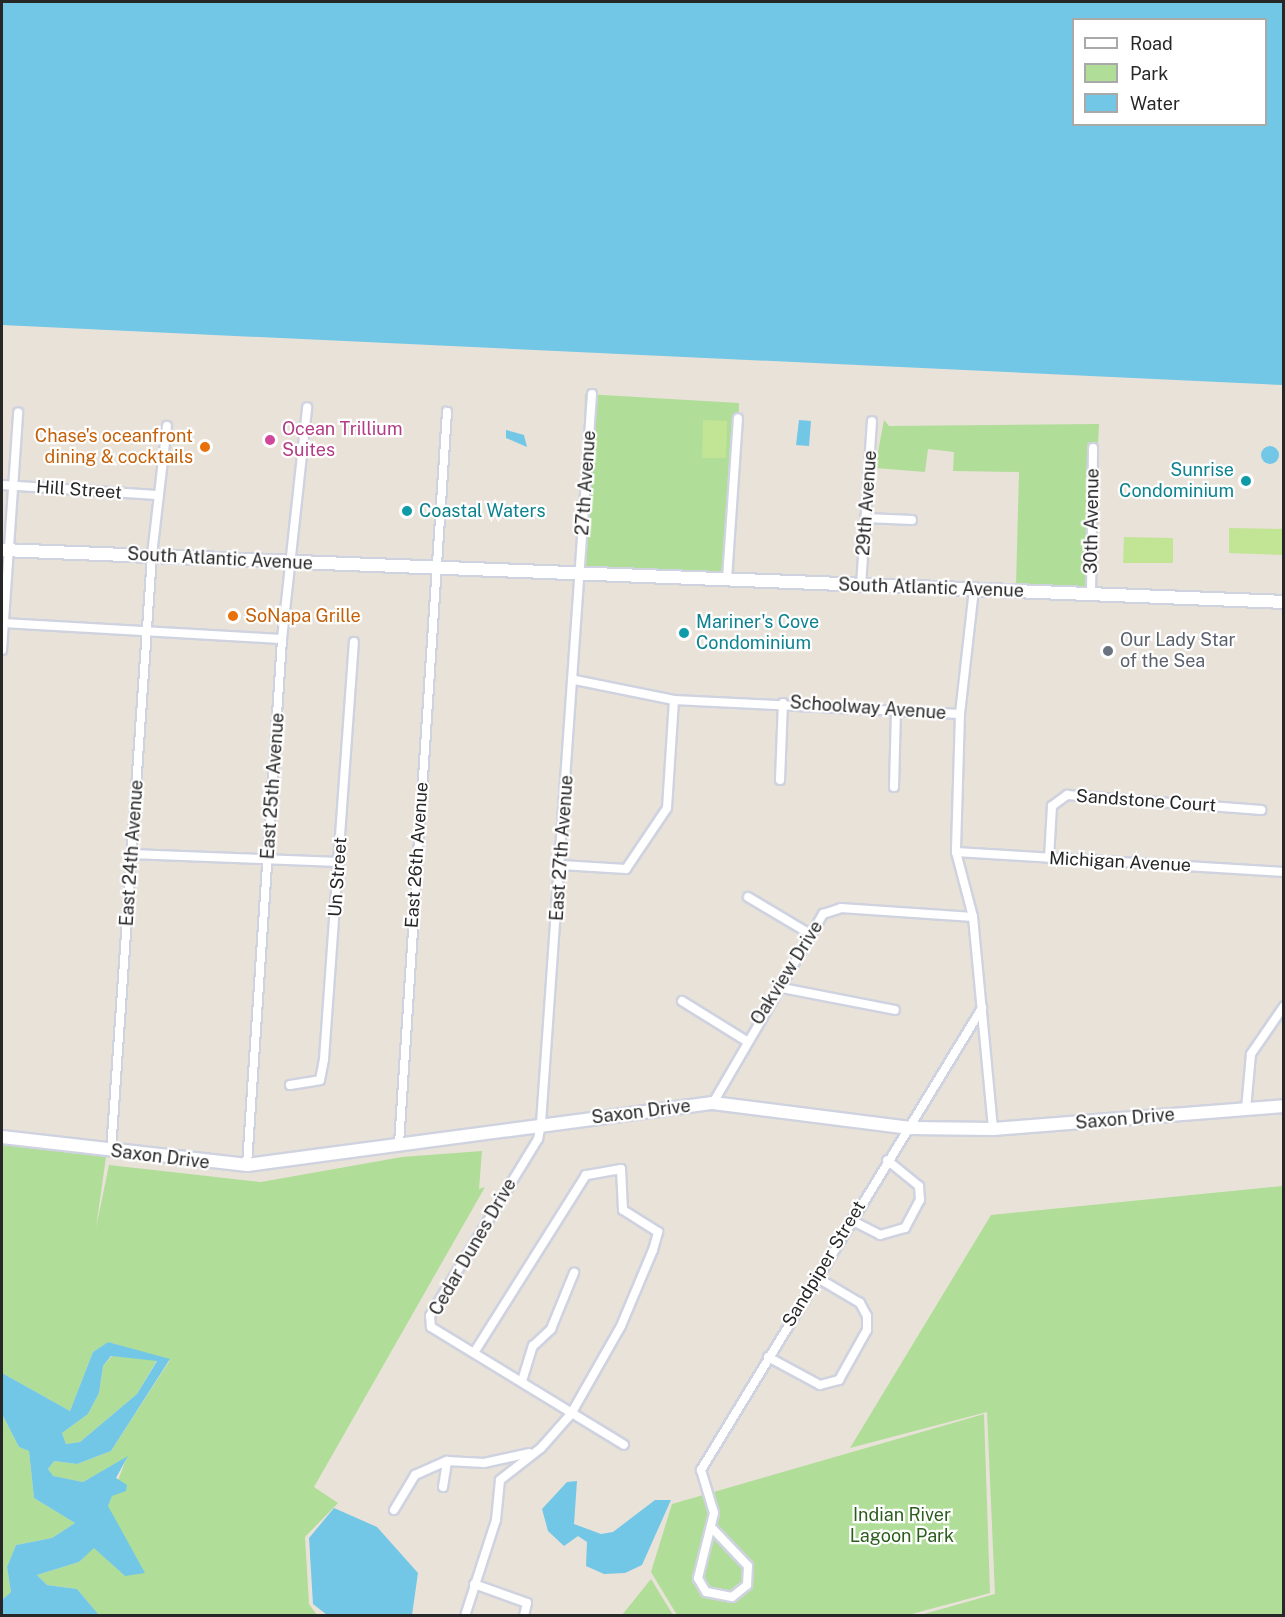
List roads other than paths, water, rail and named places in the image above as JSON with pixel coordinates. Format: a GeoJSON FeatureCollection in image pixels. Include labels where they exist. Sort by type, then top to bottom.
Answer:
{"type":"FeatureCollection","features":[{"type":"Feature","properties":{"kind":"street","name":"27th Avenue"},"geometry":{"type":"LineString","coordinates":[[579,572],[592,394]]}},
{"type":"Feature","properties":{"kind":"street","name":"East 25th Avenue"},"geometry":{"type":"LineString","coordinates":[[247,1165],[282,639],[289,563],[296,542],[307,407]]}},
{"type":"Feature","properties":{"kind":"street"},"geometry":{"type":"LineString","coordinates":[[2,650],[5,550],[18,412]]}},
{"type":"Feature","properties":{"kind":"street","name":"East 26th Avenue"},"geometry":{"type":"LineString","coordinates":[[399,1144],[447,412]]}},
{"type":"Feature","properties":{"kind":"street"},"geometry":{"type":"LineString","coordinates":[[727,579],[738,418]]}},
{"type":"Feature","properties":{"kind":"street","name":"29th Avenue"},"geometry":{"type":"LineString","coordinates":[[861,586],[872,421]]}},
{"type":"Feature","properties":{"kind":"street","name":"East 24th Avenue"},"geometry":{"type":"LineString","coordinates":[[111,1151],[149,633],[152,555],[157,495],[167,426]]}},
{"type":"Feature","properties":{"kind":"street","name":"30th Avenue"},"geometry":{"type":"LineString","coordinates":[[1091,594],[1093,448]]}},
{"type":"Feature","properties":{"kind":"street","name":"Hill Street"},"geometry":{"type":"LineString","coordinates":[[2,485],[157,495]]}},
{"type":"Feature","properties":{"kind":"street"},"geometry":{"type":"LineString","coordinates":[[865,518],[912,520]]}},
{"type":"Feature","properties":{"kind":"street","name":"South Atlantic Avenue"},"geometry":{"type":"LineString","coordinates":[[5,550],[1284,602]]}},
{"type":"Feature","properties":{"kind":"street","name":"East 27th Avenue"},"geometry":{"type":"LineString","coordinates":[[541,1124],[575,680],[579,572]]}},
{"type":"Feature","properties":{"kind":"street"},"geometry":{"type":"LineString","coordinates":[[960,714],[974,589]]}},
{"type":"Feature","properties":{"kind":"street"},"geometry":{"type":"LineString","coordinates":[[3,623],[282,639]]}},
{"type":"Feature","properties":{"kind":"street","name":"Un Street"},"geometry":{"type":"LineString","coordinates":[[290,1085],[320,1080],[324,1059],[354,642]]}},
{"type":"Feature","properties":{"kind":"street","name":"Schoolway Avenue"},"geometry":{"type":"LineString","coordinates":[[575,680],[674,700],[783,703],[960,714],[956,852],[973,917],[993,1130]]}},
{"type":"Feature","properties":{"kind":"street"},"geometry":{"type":"LineString","coordinates":[[561,865],[626,869],[667,808],[674,700]]}},
{"type":"Feature","properties":{"kind":"street"},"geometry":{"type":"LineString","coordinates":[[780,780],[783,703]]}},
{"type":"Feature","properties":{"kind":"street"},"geometry":{"type":"LineString","coordinates":[[894,787],[897,710]]}},
{"type":"Feature","properties":{"kind":"street","name":"Sandstone Court"},"geometry":{"type":"LineString","coordinates":[[1049,858],[1052,806],[1067,795],[1261,810]]}},
{"type":"Feature","properties":{"kind":"street","name":"Michigan Avenue"},"geometry":{"type":"LineString","coordinates":[[956,852],[1284,872]]}},
{"type":"Feature","properties":{"kind":"street"},"geometry":{"type":"LineString","coordinates":[[131,854],[339,862]]}},
{"type":"Feature","properties":{"kind":"street"},"geometry":{"type":"LineString","coordinates":[[748,897],[810,934]]}},
{"type":"Feature","properties":{"kind":"street","name":"Oakview Drive"},"geometry":{"type":"LineString","coordinates":[[713,1102],[745,1040],[823,914],[841,908],[973,917]]}},
{"type":"Feature","properties":{"kind":"street"},"geometry":{"type":"LineString","coordinates":[[777,987],[895,1010]]}},
{"type":"Feature","properties":{"kind":"street"},"geometry":{"type":"LineString","coordinates":[[682,1001],[745,1040]]}},
{"type":"Feature","properties":{"kind":"street"},"geometry":{"type":"LineString","coordinates":[[1246,1109],[1251,1054],[1284,1005]]}},
{"type":"Feature","properties":{"kind":"street","name":"Sandpiper Street"},"geometry":{"type":"LineString","coordinates":[[712,1528],[748,1566],[747,1585],[732,1597],[706,1592],[698,1578],[714,1513],[701,1470],[887,1160],[910,1128],[982,1008]]}},
{"type":"Feature","properties":{"kind":"street","name":"Saxon Drive"},"geometry":{"type":"LineString","coordinates":[[2,1137],[247,1165],[713,1102],[910,1128],[993,1130],[1284,1106]]}},
{"type":"Feature","properties":{"kind":"street","name":"Cedar Dunes Drive"},"geometry":{"type":"LineString","coordinates":[[541,1124],[538,1139],[430,1316],[431,1327],[624,1445]]}},
{"type":"Feature","properties":{"kind":"street"},"geometry":{"type":"LineString","coordinates":[[851,1220],[880,1235],[905,1228],[920,1200],[919,1186],[887,1160]]}},
{"type":"Feature","properties":{"kind":"street"},"geometry":{"type":"LineString","coordinates":[[465,1616],[496,1520],[500,1480],[541,1448],[571,1414],[621,1326],[658,1232],[623,1210],[621,1169],[586,1175],[474,1353]]}},
{"type":"Feature","properties":{"kind":"street"},"geometry":{"type":"LineString","coordinates":[[522,1381],[533,1346],[551,1329],[574,1274]]}},
{"type":"Feature","properties":{"kind":"street"},"geometry":{"type":"LineString","coordinates":[[768,1357],[820,1385],[839,1380],[867,1330],[867,1316],[860,1303],[816,1277]]}},
{"type":"Feature","properties":{"kind":"street"},"geometry":{"type":"LineString","coordinates":[[394,1510],[415,1476],[447,1461],[484,1462],[541,1448]]}},
{"type":"Feature","properties":{"kind":"street"},"geometry":{"type":"LineString","coordinates":[[443,1487],[447,1461]]}},
{"type":"Feature","properties":{"kind":"street"},"geometry":{"type":"LineString","coordinates":[[474,1584],[527,1603],[524,1616]]}},
{"type":"Feature","properties":{"kind":"water"},"geometry":{"type":"Polygon","coordinates":[[[2,2],[1283,2],[1283,385],[2,325],[2,2]]]}},
{"type":"Feature","properties":{"kind":"water"},"geometry":{"type":"Polygon","coordinates":[[[799,420],[811,421],[809,446],[796,445],[799,420]]]}},
{"type":"Feature","properties":{"kind":"water"},"geometry":{"type":"Polygon","coordinates":[[[506,430],[524,435],[527,447],[506,438],[506,430]]]}},
{"type":"Feature","properties":{"kind":"water"},"geometry":{"type":"Polygon","coordinates":[[[1266,446],[1274,446],[1279,451],[1277,462],[1266,464],[1261,459],[1261,451],[1266,446]]]}},
{"type":"Feature","properties":{"kind":"water"},"geometry":{"type":"Polygon","coordinates":[[[108,1342],[170,1359],[111,1451],[77,1464],[54,1461],[48,1469],[53,1476],[83,1482],[128,1456],[116,1478],[127,1485],[126,1491],[112,1496],[108,1506],[145,1573],[125,1576],[94,1548],[79,1562],[37,1575],[47,1585],[77,1589],[99,1615],[2,1615],[2,1600],[11,1592],[7,1567],[16,1545],[52,1538],[75,1523],[34,1498],[29,1451],[19,1447],[2,1414],[2,1373],[70,1411],[93,1352],[108,1342]],[[111,1356],[103,1366],[99,1393],[88,1414],[62,1433],[66,1444],[80,1442],[137,1394],[157,1361],[111,1356]]]}},
{"type":"Feature","properties":{"kind":"water"},"geometry":{"type":"Polygon","coordinates":[[[577,1481],[574,1524],[601,1534],[613,1532],[655,1500],[671,1500],[642,1565],[625,1573],[604,1574],[586,1566],[587,1542],[578,1536],[564,1546],[548,1531],[542,1509],[567,1482],[577,1481]]]}},
{"type":"Feature","properties":{"kind":"water"},"geometry":{"type":"Polygon","coordinates":[[[334,1508],[377,1527],[418,1573],[412,1615],[327,1615],[313,1604],[309,1538],[334,1508]]]}},
{"type":"Feature","properties":{"kind":"place","name":"Ocean Trillium Suites"},"geometry":{"type":"Point","coordinates":[270,440]}},
{"type":"Feature","properties":{"kind":"place","name":"Chase's oceanfront dining & cocktails"},"geometry":{"type":"Point","coordinates":[205,447]}},
{"type":"Feature","properties":{"kind":"place","name":"Sunrise Condominium"},"geometry":{"type":"Point","coordinates":[1246,481]}},
{"type":"Feature","properties":{"kind":"place","name":"Coastal Waters"},"geometry":{"type":"Point","coordinates":[407,511]}},
{"type":"Feature","properties":{"kind":"place","name":"SoNapa Grille"},"geometry":{"type":"Point","coordinates":[233,616]}},
{"type":"Feature","properties":{"kind":"place","name":"Mariner's Cove Condominium"},"geometry":{"type":"Point","coordinates":[684,633]}},
{"type":"Feature","properties":{"kind":"place","name":"Our Lady Star of the Sea"},"geometry":{"type":"Point","coordinates":[1108,651]}},
{"type":"Feature","properties":{"kind":"park label","name":"Indian River Lagoon Park"},"geometry":{"type":"Point","coordinates":[902,1526]}}]}
